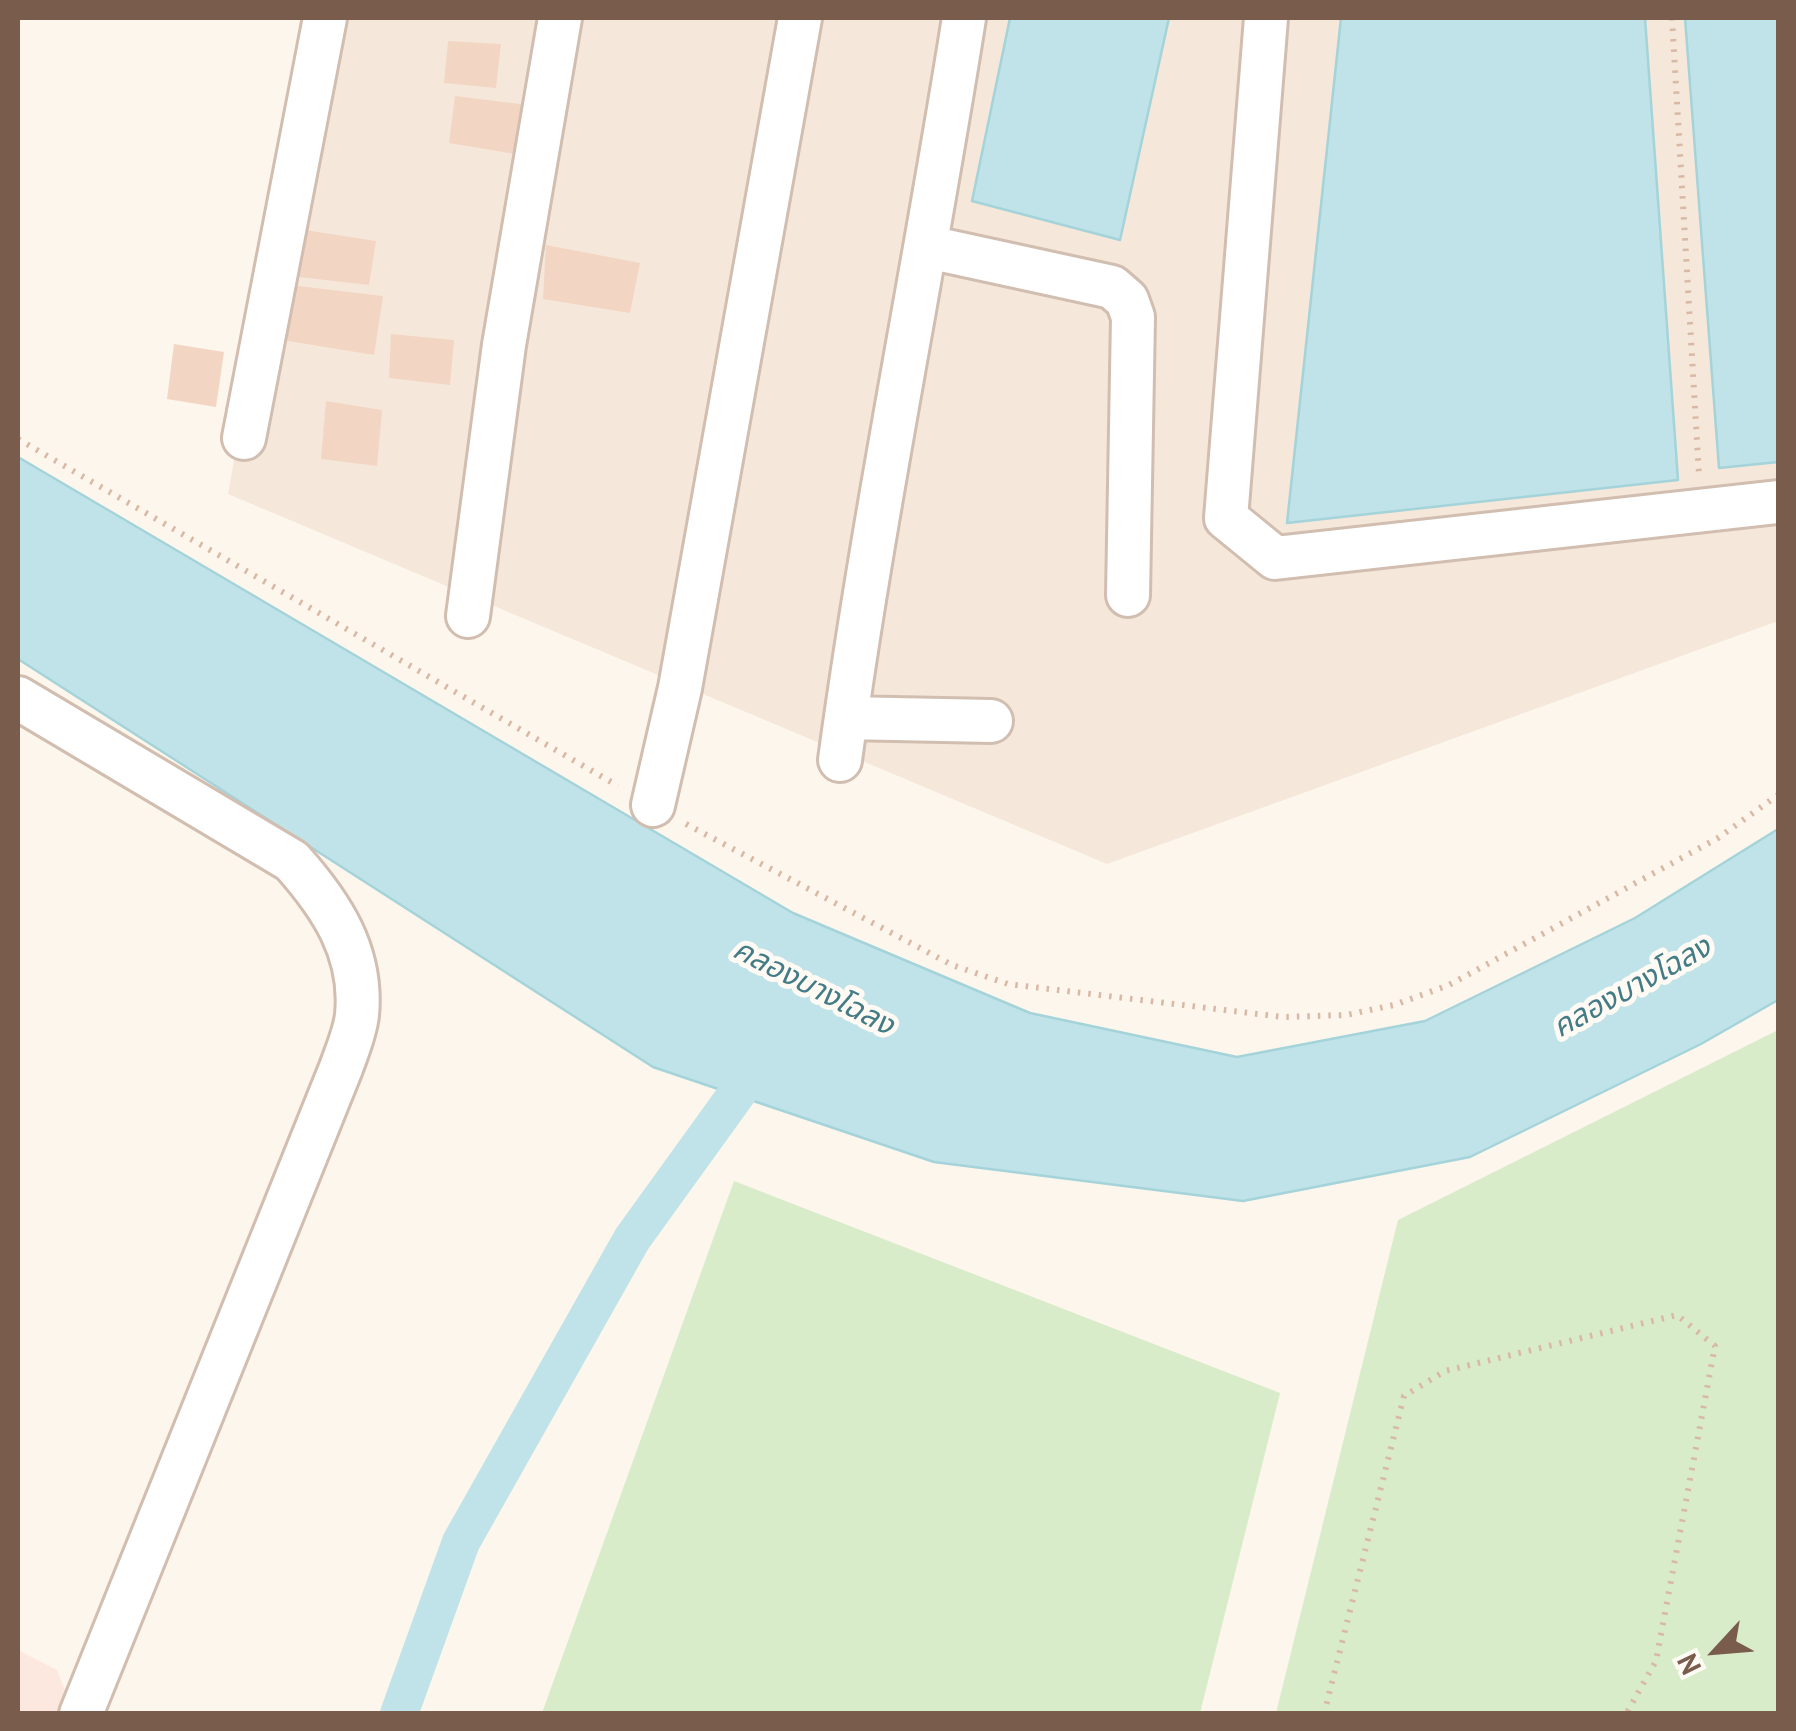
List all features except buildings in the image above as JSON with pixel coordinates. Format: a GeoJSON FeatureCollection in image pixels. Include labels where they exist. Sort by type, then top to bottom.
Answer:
{"type":"FeatureCollection","features":[{"type":"Feature","properties":{"kind":"street"},"geometry":{"type":"LineString","coordinates":[[244,438],[325,18]]}},
{"type":"Feature","properties":{"kind":"street"},"geometry":{"type":"LineString","coordinates":[[468,616],[504,345],[560,18]]}},
{"type":"Feature","properties":{"kind":"street"},"geometry":{"type":"LineString","coordinates":[[656,795],[684,669],[800,18]]}},
{"type":"Feature","properties":{"kind":"street"},"geometry":{"type":"LineString","coordinates":[[964,18],[928,247],[860,614],[843,739],[991,721]]}},
{"type":"Feature","properties":{"kind":"street"},"geometry":{"type":"LineString","coordinates":[[1266,18],[1226,518],[1275,558],[1778,502]]}},
{"type":"Feature","properties":{"kind":"street"},"geometry":{"type":"LineString","coordinates":[[928,247],[1112,287],[1127,300],[1133,317],[1128,594]]}},
{"type":"Feature","properties":{"kind":"street"},"geometry":{"type":"LineString","coordinates":[[18,698],[292,861],[344,930],[357,971],[357,1018],[342,1068],[81,1714]]}},
{"type":"Feature","properties":{"kind":"path"},"geometry":{"type":"LineString","coordinates":[[1672,18],[1702,512]]}},
{"type":"Feature","properties":{"kind":"path"},"geometry":{"type":"LineString","coordinates":[[18,439],[952,964],[1008,984],[1283,1017],[1346,1016],[1394,1005],[1448,985],[1718,838],[1778,796]]}},
{"type":"Feature","properties":{"kind":"path"},"geometry":{"type":"LineString","coordinates":[[1324,1714],[1404,1396],[1445,1371],[1678,1315],[1715,1346],[1656,1660],[1626,1714]]}},
{"type":"Feature","properties":{"kind":"shaded area"},"geometry":{"type":"Polygon","coordinates":[[[314,18],[1778,18],[1778,621],[1107,864],[228,494],[314,18]]]}},
{"type":"Feature","properties":{"kind":"shaded area"},"geometry":{"type":"Polygon","coordinates":[[[18,1650],[57,1670],[74,1713],[18,1713],[18,1650]]]}},
{"type":"Feature","properties":{"kind":"green space"},"geometry":{"type":"Polygon","coordinates":[[[1778,1030],[1778,1713],[1276,1713],[1398,1220],[1778,1030]]]}},
{"type":"Feature","properties":{"kind":"green space"},"geometry":{"type":"Polygon","coordinates":[[[734,1181],[1280,1393],[1200,1713],[542,1713],[734,1181]]]}},
{"type":"Feature","properties":{"kind":"water"},"geometry":{"type":"Polygon","coordinates":[[[1010,18],[1169,18],[1120,240],[972,201],[1010,18]]]}},
{"type":"Feature","properties":{"kind":"water"},"geometry":{"type":"Polygon","coordinates":[[[1341,18],[1645,18],[1678,480],[1287,523],[1341,18]]]}},
{"type":"Feature","properties":{"kind":"water"},"geometry":{"type":"Polygon","coordinates":[[[1685,18],[1778,18],[1778,462],[1719,468],[1685,18]]]}},
{"type":"Feature","properties":{"kind":"water","name":"คลองบางโฉลง"},"geometry":{"type":"Polygon","coordinates":[[[18,457],[793,913],[1030,1013],[1237,1057],[1425,1021],[1635,918],[1778,829],[1778,1000],[1701,1044],[1470,1157],[1243,1201],[934,1162],[653,1067],[18,659],[18,457]]]}},
{"type":"Feature","properties":{"kind":"waterway"},"geometry":{"type":"LineString","coordinates":[[399,1714],[461,1542],[632,1239],[764,1056]]}}]}
